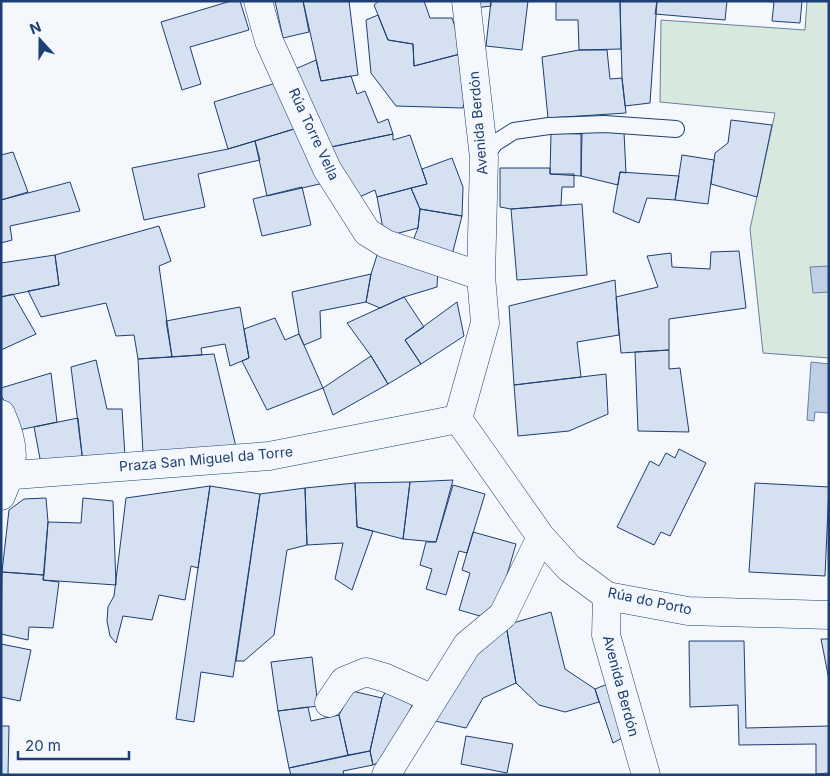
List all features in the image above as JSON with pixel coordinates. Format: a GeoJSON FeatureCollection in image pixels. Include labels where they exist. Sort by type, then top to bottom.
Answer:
{"type":"FeatureCollection","features":[{"type":"Feature","properties":{"kind":"street","name":"Rúa Torre Vella"},"geometry":{"type":"LineString","coordinates":[[258,1],[270,41],[327,169],[367,232],[386,244],[481,276]]}},
{"type":"Feature","properties":{"kind":"street","name":"Avenida Berdón"},"geometry":{"type":"LineString","coordinates":[[466,1],[484,158],[481,276]]}},
{"type":"Feature","properties":{"kind":"street"},"geometry":{"type":"LineString","coordinates":[[458,420],[485,323],[481,276]]}},
{"type":"Feature","properties":{"kind":"street"},"geometry":{"type":"LineString","coordinates":[[1,414],[6,472]]}},
{"type":"Feature","properties":{"kind":"street","name":"Praza San Miguel da Torre"},"geometry":{"type":"LineString","coordinates":[[6,472],[269,456],[458,420]]}},
{"type":"Feature","properties":{"kind":"street","name":"Rúa do Porto"},"geometry":{"type":"LineString","coordinates":[[458,420],[541,537],[569,568],[607,596],[688,612],[829,615]]}},
{"type":"Feature","properties":{"kind":"street"},"geometry":{"type":"LineString","coordinates":[[386,775],[467,644],[503,615],[541,537]]}},
{"type":"Feature","properties":{"kind":"street","name":"Avenida Berdón"},"geometry":{"type":"LineString","coordinates":[[607,596],[606,635],[646,775]]}},
{"type":"Feature","properties":{"kind":"street"},"geometry":{"type":"LineString","coordinates":[[329,703],[344,681],[366,672],[386,678],[433,699]]}},
{"type":"Feature","properties":{"kind":"lane"},"geometry":{"type":"LineString","coordinates":[[484,158],[495,143],[514,131],[549,126],[605,124],[676,129]]}},
{"type":"Feature","properties":{"kind":"shaded area"},"geometry":{"type":"Polygon","coordinates":[[[807,1],[829,1],[829,358],[763,353],[750,229],[775,113],[660,102],[661,20],[805,30],[807,1]]]}},
{"type":"Feature","properties":{"kind":"water"},"geometry":{"type":"Polygon","coordinates":[[[829,266],[829,292],[813,293],[810,267],[829,266]]]}},
{"type":"Feature","properties":{"kind":"water"},"geometry":{"type":"Polygon","coordinates":[[[811,362],[829,364],[829,413],[815,412],[814,421],[807,420],[811,362]]]}},
{"type":"Feature","properties":{"kind":"building"},"geometry":{"type":"Polygon","coordinates":[[[231,1],[240,1],[249,30],[190,47],[201,84],[182,90],[161,22],[231,1]]]}},
{"type":"Feature","properties":{"kind":"building"},"geometry":{"type":"Polygon","coordinates":[[[275,1],[303,1],[309,32],[283,38],[275,1]]]}},
{"type":"Feature","properties":{"kind":"building"},"geometry":{"type":"Polygon","coordinates":[[[303,1],[349,1],[358,75],[321,81],[303,1]]]}},
{"type":"Feature","properties":{"kind":"building"},"geometry":{"type":"Polygon","coordinates":[[[379,1],[424,1],[430,18],[452,18],[464,53],[414,66],[413,44],[388,40],[374,5],[379,1]]]}},
{"type":"Feature","properties":{"kind":"building"},"geometry":{"type":"Polygon","coordinates":[[[475,1],[491,1],[491,6],[475,8],[475,1]]]}},
{"type":"Feature","properties":{"kind":"building"},"geometry":{"type":"Polygon","coordinates":[[[491,1],[528,1],[522,50],[486,46],[491,1]]]}},
{"type":"Feature","properties":{"kind":"building"},"geometry":{"type":"Polygon","coordinates":[[[556,1],[620,1],[621,49],[579,50],[578,20],[556,20],[556,1]]]}},
{"type":"Feature","properties":{"kind":"building"},"geometry":{"type":"Polygon","coordinates":[[[620,1],[657,1],[650,103],[625,106],[622,78],[620,1]]]}},
{"type":"Feature","properties":{"kind":"building"},"geometry":{"type":"Polygon","coordinates":[[[657,1],[727,1],[725,20],[655,14],[657,1]]]}},
{"type":"Feature","properties":{"kind":"building"},"geometry":{"type":"Polygon","coordinates":[[[762,1],[802,1],[800,23],[772,21],[774,2],[762,1]]]}},
{"type":"Feature","properties":{"kind":"building"},"geometry":{"type":"Polygon","coordinates":[[[378,15],[388,40],[413,44],[414,66],[464,53],[467,80],[463,108],[396,106],[371,73],[366,20],[378,15]]]}},
{"type":"Feature","properties":{"kind":"building"},"geometry":{"type":"Polygon","coordinates":[[[579,50],[607,50],[610,79],[622,78],[626,113],[548,118],[542,57],[579,50]]]}},
{"type":"Feature","properties":{"kind":"building"},"geometry":{"type":"Polygon","coordinates":[[[316,60],[321,81],[351,76],[357,94],[365,91],[378,123],[388,119],[393,134],[331,147],[293,70],[316,60]]]}},
{"type":"Feature","properties":{"kind":"building"},"geometry":{"type":"Polygon","coordinates":[[[279,82],[294,129],[228,149],[214,102],[279,82]]]}},
{"type":"Feature","properties":{"kind":"building"},"geometry":{"type":"Polygon","coordinates":[[[731,120],[772,125],[757,197],[711,184],[715,153],[728,143],[731,120]]]}},
{"type":"Feature","properties":{"kind":"building"},"geometry":{"type":"Polygon","coordinates":[[[294,129],[324,183],[267,196],[255,141],[294,129]]]}},
{"type":"Feature","properties":{"kind":"building"},"geometry":{"type":"Polygon","coordinates":[[[581,129],[624,132],[626,173],[620,172],[618,185],[581,176],[581,129]]]}},
{"type":"Feature","properties":{"kind":"building"},"geometry":{"type":"Polygon","coordinates":[[[551,133],[582,134],[581,176],[550,174],[551,133]]]}},
{"type":"Feature","properties":{"kind":"building"},"geometry":{"type":"Polygon","coordinates":[[[393,134],[393,140],[410,135],[427,184],[377,197],[375,190],[357,198],[331,147],[393,134]]]}},
{"type":"Feature","properties":{"kind":"building"},"geometry":{"type":"Polygon","coordinates":[[[255,141],[260,160],[198,174],[205,207],[144,220],[132,168],[228,149],[255,141]]]}},
{"type":"Feature","properties":{"kind":"building"},"geometry":{"type":"Polygon","coordinates":[[[13,152],[28,192],[1,200],[1,155],[13,152]]]}},
{"type":"Feature","properties":{"kind":"building"},"geometry":{"type":"Polygon","coordinates":[[[682,155],[714,160],[708,204],[675,200],[682,155]]]}},
{"type":"Feature","properties":{"kind":"building"},"geometry":{"type":"Polygon","coordinates":[[[452,158],[463,187],[462,216],[420,209],[411,188],[427,184],[422,169],[452,158]]]}},
{"type":"Feature","properties":{"kind":"building"},"geometry":{"type":"Polygon","coordinates":[[[500,168],[550,168],[550,174],[574,174],[574,187],[562,187],[561,205],[511,209],[500,207],[500,168]]]}},
{"type":"Feature","properties":{"kind":"building"},"geometry":{"type":"Polygon","coordinates":[[[620,172],[679,176],[675,200],[647,198],[639,223],[613,212],[620,172]]]}},
{"type":"Feature","properties":{"kind":"building"},"geometry":{"type":"Polygon","coordinates":[[[70,182],[80,211],[10,226],[12,240],[1,243],[1,200],[70,182]]]}},
{"type":"Feature","properties":{"kind":"building"},"geometry":{"type":"Polygon","coordinates":[[[302,187],[311,225],[262,236],[253,199],[302,187]]]}},
{"type":"Feature","properties":{"kind":"building"},"geometry":{"type":"Polygon","coordinates":[[[411,188],[420,209],[418,228],[395,234],[384,234],[377,197],[411,188]]]}},
{"type":"Feature","properties":{"kind":"building"},"geometry":{"type":"Polygon","coordinates":[[[582,204],[587,275],[517,280],[511,209],[582,204]]]}},
{"type":"Feature","properties":{"kind":"building"},"geometry":{"type":"Polygon","coordinates":[[[420,209],[462,216],[451,259],[412,243],[418,228],[420,209]]]}},
{"type":"Feature","properties":{"kind":"building"},"geometry":{"type":"Polygon","coordinates":[[[159,226],[171,261],[159,266],[172,357],[138,359],[134,335],[116,336],[106,303],[41,317],[28,291],[59,285],[55,255],[159,226]]]}},
{"type":"Feature","properties":{"kind":"building"},"geometry":{"type":"Polygon","coordinates":[[[739,251],[746,308],[669,319],[669,350],[621,353],[616,297],[658,287],[647,256],[671,253],[672,267],[710,269],[711,252],[739,251]]]}},
{"type":"Feature","properties":{"kind":"building"},"geometry":{"type":"Polygon","coordinates":[[[378,252],[438,268],[437,287],[404,297],[380,308],[366,302],[371,274],[378,252]]]}},
{"type":"Feature","properties":{"kind":"building"},"geometry":{"type":"Polygon","coordinates":[[[55,255],[59,285],[1,297],[1,263],[55,255]]]}},
{"type":"Feature","properties":{"kind":"building"},"geometry":{"type":"Polygon","coordinates":[[[371,274],[366,302],[320,311],[321,338],[304,345],[299,334],[292,292],[371,274]]]}},
{"type":"Feature","properties":{"kind":"building"},"geometry":{"type":"Polygon","coordinates":[[[615,280],[619,335],[577,342],[581,377],[514,385],[509,306],[615,280]]]}},
{"type":"Feature","properties":{"kind":"building"},"geometry":{"type":"Polygon","coordinates":[[[13,294],[36,334],[1,350],[1,297],[13,294]]]}},
{"type":"Feature","properties":{"kind":"building"},"geometry":{"type":"Polygon","coordinates":[[[404,297],[424,327],[405,340],[421,364],[388,384],[371,356],[347,323],[404,297]]]}},
{"type":"Feature","properties":{"kind":"building"},"geometry":{"type":"Polygon","coordinates":[[[457,302],[464,336],[421,364],[405,340],[457,302]]]}},
{"type":"Feature","properties":{"kind":"building"},"geometry":{"type":"Polygon","coordinates":[[[240,307],[249,358],[230,366],[225,344],[201,348],[202,355],[172,357],[166,321],[240,307]]]}},
{"type":"Feature","properties":{"kind":"building"},"geometry":{"type":"Polygon","coordinates":[[[275,318],[285,340],[299,334],[323,388],[267,410],[242,361],[249,358],[244,329],[275,318]]]}},
{"type":"Feature","properties":{"kind":"building"},"geometry":{"type":"Polygon","coordinates":[[[669,350],[669,369],[680,368],[689,432],[638,431],[635,352],[669,350]]]}},
{"type":"Feature","properties":{"kind":"building"},"geometry":{"type":"Polygon","coordinates":[[[214,354],[236,447],[143,454],[138,359],[214,354]]]}},
{"type":"Feature","properties":{"kind":"building"},"geometry":{"type":"Polygon","coordinates":[[[371,356],[388,384],[333,415],[323,388],[371,356]]]}},
{"type":"Feature","properties":{"kind":"building"},"geometry":{"type":"Polygon","coordinates":[[[96,360],[107,409],[122,409],[125,456],[83,463],[71,367],[96,360]]]}},
{"type":"Feature","properties":{"kind":"building"},"geometry":{"type":"Polygon","coordinates":[[[51,373],[57,422],[19,430],[1,395],[1,388],[51,373]]]}},
{"type":"Feature","properties":{"kind":"building"},"geometry":{"type":"Polygon","coordinates":[[[606,374],[608,414],[569,431],[518,436],[514,385],[606,374]]]}},
{"type":"Feature","properties":{"kind":"building"},"geometry":{"type":"Polygon","coordinates":[[[78,418],[83,463],[41,464],[34,427],[78,418]]]}},
{"type":"Feature","properties":{"kind":"building"},"geometry":{"type":"Polygon","coordinates":[[[679,449],[706,463],[670,536],[661,532],[654,545],[617,527],[650,461],[659,466],[666,453],[675,458],[679,449]]]}},
{"type":"Feature","properties":{"kind":"building"},"geometry":{"type":"Polygon","coordinates":[[[453,480],[436,542],[403,539],[410,482],[453,480]]]}},
{"type":"Feature","properties":{"kind":"building"},"geometry":{"type":"Polygon","coordinates":[[[410,482],[403,539],[357,527],[355,483],[410,482]]]}},
{"type":"Feature","properties":{"kind":"building"},"geometry":{"type":"Polygon","coordinates":[[[355,483],[357,527],[373,531],[352,590],[335,579],[343,543],[307,545],[305,488],[355,483]]]}},
{"type":"Feature","properties":{"kind":"building"},"geometry":{"type":"Polygon","coordinates":[[[755,483],[829,487],[825,576],[749,572],[755,483]]]}},
{"type":"Feature","properties":{"kind":"building"},"geometry":{"type":"Polygon","coordinates":[[[453,485],[485,494],[467,553],[459,551],[446,595],[426,589],[432,569],[420,565],[426,542],[436,542],[453,485]]]}},
{"type":"Feature","properties":{"kind":"building"},"geometry":{"type":"Polygon","coordinates":[[[210,486],[260,494],[233,677],[201,672],[194,722],[176,719],[210,486]]]}},
{"type":"Feature","properties":{"kind":"building"},"geometry":{"type":"Polygon","coordinates":[[[210,486],[198,568],[191,566],[185,600],[159,595],[152,620],[123,616],[116,643],[110,636],[107,621],[108,607],[114,596],[126,498],[210,486]]]}},
{"type":"Feature","properties":{"kind":"building"},"geometry":{"type":"Polygon","coordinates":[[[305,488],[307,545],[287,550],[274,635],[244,661],[236,661],[260,494],[305,488]]]}},
{"type":"Feature","properties":{"kind":"building"},"geometry":{"type":"Polygon","coordinates":[[[46,498],[48,522],[44,575],[2,572],[9,510],[24,499],[46,498]]]}},
{"type":"Feature","properties":{"kind":"building"},"geometry":{"type":"Polygon","coordinates":[[[83,498],[113,501],[116,585],[43,580],[48,522],[81,523],[83,498]]]}},
{"type":"Feature","properties":{"kind":"building"},"geometry":{"type":"Polygon","coordinates":[[[473,532],[516,544],[494,620],[459,610],[470,573],[462,570],[473,532]]]}},
{"type":"Feature","properties":{"kind":"building"},"geometry":{"type":"Polygon","coordinates":[[[2,572],[44,575],[43,580],[59,582],[53,628],[29,627],[28,640],[1,634],[2,572]]]}},
{"type":"Feature","properties":{"kind":"building"},"geometry":{"type":"Polygon","coordinates":[[[551,612],[565,669],[595,689],[599,702],[565,712],[539,705],[516,683],[506,625],[551,612]]]}},
{"type":"Feature","properties":{"kind":"building"},"geometry":{"type":"Polygon","coordinates":[[[506,625],[516,683],[483,698],[466,728],[435,721],[475,651],[506,625]]]}},
{"type":"Feature","properties":{"kind":"building"},"geometry":{"type":"Polygon","coordinates":[[[821,639],[829,639],[829,680],[821,639]]]}},
{"type":"Feature","properties":{"kind":"building"},"geometry":{"type":"Polygon","coordinates":[[[689,641],[744,641],[746,728],[829,726],[829,773],[816,774],[816,744],[739,745],[738,705],[690,707],[689,641]]]}},
{"type":"Feature","properties":{"kind":"building"},"geometry":{"type":"Polygon","coordinates":[[[1,644],[31,650],[20,701],[1,697],[1,644]]]}},
{"type":"Feature","properties":{"kind":"building"},"geometry":{"type":"Polygon","coordinates":[[[312,657],[318,706],[278,711],[271,662],[312,657]]]}},
{"type":"Feature","properties":{"kind":"building"},"geometry":{"type":"Polygon","coordinates":[[[610,683],[624,737],[613,743],[595,689],[610,683]]]}},
{"type":"Feature","properties":{"kind":"building"},"geometry":{"type":"Polygon","coordinates":[[[352,691],[382,698],[370,751],[348,755],[339,715],[352,691]]]}},
{"type":"Feature","properties":{"kind":"building"},"geometry":{"type":"Polygon","coordinates":[[[386,691],[415,699],[388,758],[373,765],[370,751],[382,698],[386,691]]]}},
{"type":"Feature","properties":{"kind":"building"},"geometry":{"type":"Polygon","coordinates":[[[308,707],[311,721],[339,715],[348,755],[289,768],[278,711],[308,707]]]}},
{"type":"Feature","properties":{"kind":"building"},"geometry":{"type":"Polygon","coordinates":[[[1,726],[9,726],[8,775],[1,775],[1,726]]]}},
{"type":"Feature","properties":{"kind":"building"},"geometry":{"type":"Polygon","coordinates":[[[466,736],[513,744],[507,773],[461,764],[466,736]]]}},
{"type":"Feature","properties":{"kind":"building"},"geometry":{"type":"Polygon","coordinates":[[[370,751],[373,765],[343,771],[344,775],[291,775],[289,768],[370,751]]]}}]}
